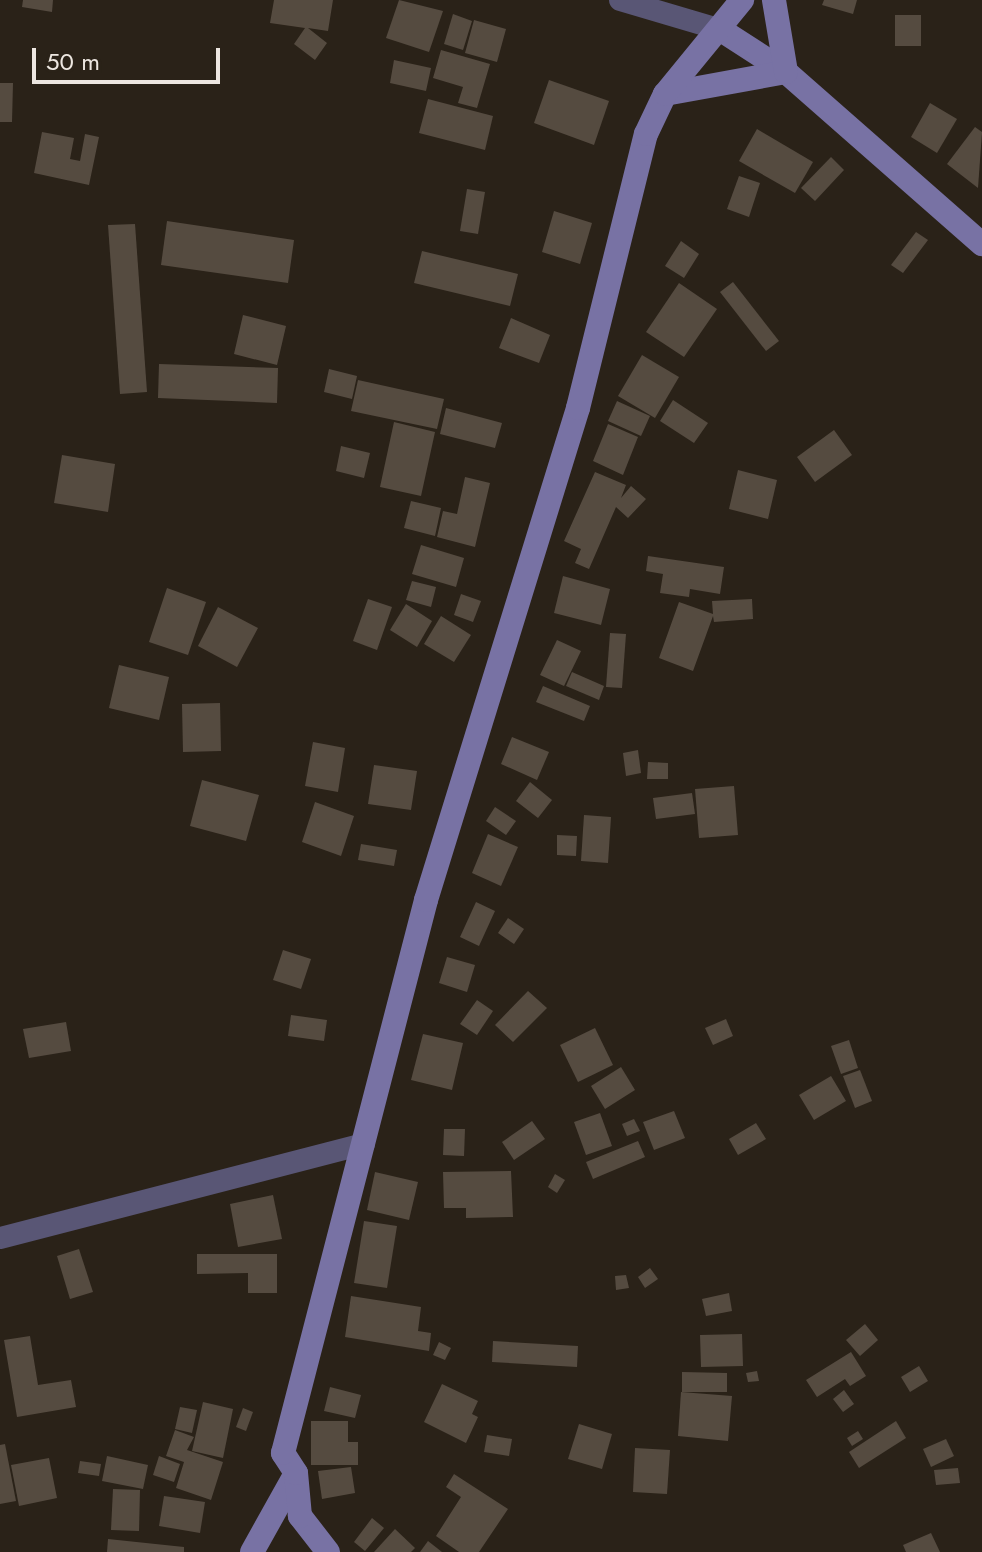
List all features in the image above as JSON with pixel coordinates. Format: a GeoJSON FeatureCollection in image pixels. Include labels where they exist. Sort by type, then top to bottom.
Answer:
{"type":"FeatureCollection","features":[{"type":"Feature","properties":{"kind":"street"},"geometry":{"type":"LineString","coordinates":[[620,0],[721,30],[786,72],[982,244]]}},
{"type":"Feature","properties":{"kind":"street"},"geometry":{"type":"LineString","coordinates":[[328,1552],[300,1516],[296,1473],[283,1453],[426,900],[578,408],[646,134],[665,94],[721,30],[742,0]]}},
{"type":"Feature","properties":{"kind":"street"},"geometry":{"type":"LineString","coordinates":[[774,0],[786,72]]}},
{"type":"Feature","properties":{"kind":"street"},"geometry":{"type":"LineString","coordinates":[[665,94],[786,72]]}},
{"type":"Feature","properties":{"kind":"street"},"geometry":{"type":"LineString","coordinates":[[0,1238],[364,1144]]}},
{"type":"Feature","properties":{"kind":"street"},"geometry":{"type":"LineString","coordinates":[[252,1552],[296,1473]]}},
{"type":"Feature","properties":{"kind":"building"},"geometry":{"type":"Polygon","coordinates":[[[23,0],[53,0],[52,12],[22,7],[23,0]]]}},
{"type":"Feature","properties":{"kind":"building"},"geometry":{"type":"Polygon","coordinates":[[[274,0],[333,0],[328,31],[308,28],[327,43],[315,60],[294,44],[305,28],[270,23],[274,0]]]}},
{"type":"Feature","properties":{"kind":"building"},"geometry":{"type":"Polygon","coordinates":[[[399,0],[443,11],[429,52],[386,38],[399,0]]]}},
{"type":"Feature","properties":{"kind":"building"},"geometry":{"type":"Polygon","coordinates":[[[824,0],[857,0],[853,14],[822,5],[824,0]]]}},
{"type":"Feature","properties":{"kind":"building"},"geometry":{"type":"Polygon","coordinates":[[[453,14],[472,21],[463,50],[444,44],[453,14]]]}},
{"type":"Feature","properties":{"kind":"building"},"geometry":{"type":"Polygon","coordinates":[[[895,15],[921,15],[921,46],[895,46],[895,15]]]}},
{"type":"Feature","properties":{"kind":"building"},"geometry":{"type":"Polygon","coordinates":[[[474,20],[506,29],[497,62],[465,53],[474,20]]]}},
{"type":"Feature","properties":{"kind":"building"},"geometry":{"type":"Polygon","coordinates":[[[441,50],[490,64],[477,108],[458,103],[463,87],[433,78],[441,50]]]}},
{"type":"Feature","properties":{"kind":"building"},"geometry":{"type":"Polygon","coordinates":[[[394,60],[431,68],[426,91],[390,83],[394,60]]]}},
{"type":"Feature","properties":{"kind":"building"},"geometry":{"type":"Polygon","coordinates":[[[549,80],[609,101],[594,145],[534,123],[549,80]]]}},
{"type":"Feature","properties":{"kind":"building"},"geometry":{"type":"Polygon","coordinates":[[[0,83],[13,83],[12,122],[0,122],[0,83]]]}},
{"type":"Feature","properties":{"kind":"building"},"geometry":{"type":"Polygon","coordinates":[[[428,99],[493,116],[485,150],[419,133],[428,99]]]}},
{"type":"Feature","properties":{"kind":"building"},"geometry":{"type":"Polygon","coordinates":[[[930,103],[957,119],[937,153],[911,137],[930,103]]]}},
{"type":"Feature","properties":{"kind":"building"},"geometry":{"type":"Polygon","coordinates":[[[975,127],[982,132],[978,188],[947,164],[975,127]]]}},
{"type":"Feature","properties":{"kind":"building"},"geometry":{"type":"Polygon","coordinates":[[[757,129],[813,162],[795,193],[739,161],[757,129]]]}},
{"type":"Feature","properties":{"kind":"building"},"geometry":{"type":"Polygon","coordinates":[[[42,132],[74,138],[70,159],[80,161],[85,134],[99,137],[89,185],[34,173],[42,132]]]}},
{"type":"Feature","properties":{"kind":"building"},"geometry":{"type":"Polygon","coordinates":[[[831,157],[844,170],[815,201],[801,188],[831,157]]]}},
{"type":"Feature","properties":{"kind":"building"},"geometry":{"type":"Polygon","coordinates":[[[739,176],[760,183],[749,217],[727,209],[739,176]]]}},
{"type":"Feature","properties":{"kind":"building"},"geometry":{"type":"Polygon","coordinates":[[[467,189],[485,192],[478,234],[460,231],[467,189]]]}},
{"type":"Feature","properties":{"kind":"building"},"geometry":{"type":"Polygon","coordinates":[[[554,211],[592,223],[580,264],[542,252],[554,211]]]}},
{"type":"Feature","properties":{"kind":"building"},"geometry":{"type":"Polygon","coordinates":[[[167,221],[294,240],[288,283],[161,265],[167,221]]]}},
{"type":"Feature","properties":{"kind":"building"},"geometry":{"type":"Polygon","coordinates":[[[135,224],[147,392],[120,394],[108,225],[135,224]]]}},
{"type":"Feature","properties":{"kind":"building"},"geometry":{"type":"Polygon","coordinates":[[[916,232],[928,240],[903,273],[891,265],[916,232]]]}},
{"type":"Feature","properties":{"kind":"building"},"geometry":{"type":"Polygon","coordinates":[[[681,241],[699,254],[684,278],[665,266],[681,241]]]}},
{"type":"Feature","properties":{"kind":"building"},"geometry":{"type":"Polygon","coordinates":[[[422,251],[518,274],[510,306],[414,283],[422,251]]]}},
{"type":"Feature","properties":{"kind":"building"},"geometry":{"type":"Polygon","coordinates":[[[733,282],[779,341],[766,351],[720,292],[733,282]]]}},
{"type":"Feature","properties":{"kind":"building"},"geometry":{"type":"Polygon","coordinates":[[[679,283],[717,309],[684,357],[646,332],[679,283]]]}},
{"type":"Feature","properties":{"kind":"building"},"geometry":{"type":"Polygon","coordinates":[[[243,315],[286,326],[277,365],[234,354],[243,315]]]}},
{"type":"Feature","properties":{"kind":"building"},"geometry":{"type":"Polygon","coordinates":[[[511,318],[550,335],[539,363],[499,348],[511,318]]]}},
{"type":"Feature","properties":{"kind":"building"},"geometry":{"type":"Polygon","coordinates":[[[642,355],[679,377],[655,418],[618,396],[642,355]]]}},
{"type":"Feature","properties":{"kind":"building"},"geometry":{"type":"Polygon","coordinates":[[[159,364],[278,368],[277,403],[158,398],[159,364]]]}},
{"type":"Feature","properties":{"kind":"building"},"geometry":{"type":"Polygon","coordinates":[[[329,369],[357,376],[352,399],[324,392],[329,369]]]}},
{"type":"Feature","properties":{"kind":"building"},"geometry":{"type":"Polygon","coordinates":[[[358,380],[444,399],[437,429],[351,411],[358,380]]]}},
{"type":"Feature","properties":{"kind":"building"},"geometry":{"type":"Polygon","coordinates":[[[673,400],[708,423],[694,443],[660,421],[673,400]]]}},
{"type":"Feature","properties":{"kind":"building"},"geometry":{"type":"Polygon","coordinates":[[[617,401],[650,416],[641,436],[608,421],[617,401]]]}},
{"type":"Feature","properties":{"kind":"building"},"geometry":{"type":"Polygon","coordinates":[[[446,408],[502,423],[495,448],[440,434],[446,408]]]}},
{"type":"Feature","properties":{"kind":"building"},"geometry":{"type":"Polygon","coordinates":[[[394,422],[435,432],[421,496],[380,487],[394,422]]]}},
{"type":"Feature","properties":{"kind":"building"},"geometry":{"type":"Polygon","coordinates":[[[608,424],[638,437],[623,475],[593,461],[608,424]]]}},
{"type":"Feature","properties":{"kind":"building"},"geometry":{"type":"Polygon","coordinates":[[[834,430],[852,455],[815,482],[797,457],[834,430]]]}},
{"type":"Feature","properties":{"kind":"building"},"geometry":{"type":"Polygon","coordinates":[[[341,446],[370,453],[364,478],[336,471],[341,446]]]}},
{"type":"Feature","properties":{"kind":"building"},"geometry":{"type":"Polygon","coordinates":[[[62,455],[115,464],[108,512],[54,503],[62,455]]]}},
{"type":"Feature","properties":{"kind":"building"},"geometry":{"type":"Polygon","coordinates":[[[738,470],[777,480],[768,519],[729,509],[738,470]]]}},
{"type":"Feature","properties":{"kind":"building"},"geometry":{"type":"Polygon","coordinates":[[[595,472],[626,485],[621,498],[631,486],[646,499],[628,518],[616,507],[589,569],[575,563],[581,549],[564,541],[595,472]]]}},
{"type":"Feature","properties":{"kind":"building"},"geometry":{"type":"Polygon","coordinates":[[[465,477],[490,483],[475,547],[437,537],[443,511],[457,514],[465,477]]]}},
{"type":"Feature","properties":{"kind":"building"},"geometry":{"type":"Polygon","coordinates":[[[411,501],[441,508],[435,536],[404,528],[411,501]]]}},
{"type":"Feature","properties":{"kind":"building"},"geometry":{"type":"Polygon","coordinates":[[[421,545],[464,558],[456,587],[412,574],[421,545]]]}},
{"type":"Feature","properties":{"kind":"building"},"geometry":{"type":"Polygon","coordinates":[[[648,556],[724,567],[720,594],[690,589],[689,597],[660,593],[663,574],[646,571],[648,556]]]}},
{"type":"Feature","properties":{"kind":"building"},"geometry":{"type":"Polygon","coordinates":[[[563,576],[610,589],[601,625],[554,613],[563,576]]]}},
{"type":"Feature","properties":{"kind":"building"},"geometry":{"type":"Polygon","coordinates":[[[412,581],[436,587],[431,607],[406,600],[412,581]]]}},
{"type":"Feature","properties":{"kind":"building"},"geometry":{"type":"Polygon","coordinates":[[[167,588],[206,602],[188,655],[149,642],[167,588]]]}},
{"type":"Feature","properties":{"kind":"building"},"geometry":{"type":"Polygon","coordinates":[[[461,594],[481,601],[473,622],[454,615],[461,594]]]}},
{"type":"Feature","properties":{"kind":"building"},"geometry":{"type":"Polygon","coordinates":[[[368,599],[392,607],[377,650],[353,641],[368,599]]]}},
{"type":"Feature","properties":{"kind":"building"},"geometry":{"type":"Polygon","coordinates":[[[752,599],[753,619],[714,622],[713,616],[693,671],[659,658],[679,602],[713,614],[712,601],[752,599]]]}},
{"type":"Feature","properties":{"kind":"building"},"geometry":{"type":"Polygon","coordinates":[[[406,604],[432,621],[417,647],[390,630],[406,604]]]}},
{"type":"Feature","properties":{"kind":"building"},"geometry":{"type":"Polygon","coordinates":[[[218,607],[258,628],[237,667],[198,646],[218,607]]]}},
{"type":"Feature","properties":{"kind":"building"},"geometry":{"type":"Polygon","coordinates":[[[441,616],[471,635],[454,662],[424,644],[441,616]]]}},
{"type":"Feature","properties":{"kind":"building"},"geometry":{"type":"Polygon","coordinates":[[[610,633],[626,634],[622,688],[606,687],[610,633]]]}},
{"type":"Feature","properties":{"kind":"building"},"geometry":{"type":"Polygon","coordinates":[[[557,640],[581,651],[564,686],[540,675],[557,640]]]}},
{"type":"Feature","properties":{"kind":"building"},"geometry":{"type":"Polygon","coordinates":[[[119,665],[169,677],[159,720],[109,708],[119,665]]]}},
{"type":"Feature","properties":{"kind":"building"},"geometry":{"type":"Polygon","coordinates":[[[572,672],[604,686],[599,700],[566,686],[572,672]]]}},
{"type":"Feature","properties":{"kind":"building"},"geometry":{"type":"Polygon","coordinates":[[[543,686],[590,706],[584,721],[536,702],[543,686]]]}},
{"type":"Feature","properties":{"kind":"building"},"geometry":{"type":"Polygon","coordinates":[[[220,703],[221,751],[183,752],[182,704],[220,703]]]}},
{"type":"Feature","properties":{"kind":"building"},"geometry":{"type":"Polygon","coordinates":[[[512,737],[549,752],[537,780],[501,764],[512,737]]]}},
{"type":"Feature","properties":{"kind":"building"},"geometry":{"type":"Polygon","coordinates":[[[313,742],[345,748],[338,792],[305,786],[313,742]]]}},
{"type":"Feature","properties":{"kind":"building"},"geometry":{"type":"Polygon","coordinates":[[[638,750],[641,773],[626,776],[623,753],[638,750]]]}},
{"type":"Feature","properties":{"kind":"building"},"geometry":{"type":"Polygon","coordinates":[[[648,762],[668,763],[668,779],[647,779],[648,762]]]}},
{"type":"Feature","properties":{"kind":"building"},"geometry":{"type":"Polygon","coordinates":[[[374,765],[417,771],[411,810],[368,804],[374,765]]]}},
{"type":"Feature","properties":{"kind":"building"},"geometry":{"type":"Polygon","coordinates":[[[202,780],[259,795],[246,841],[190,826],[202,780]]]}},
{"type":"Feature","properties":{"kind":"building"},"geometry":{"type":"Polygon","coordinates":[[[530,782],[552,800],[538,818],[516,801],[530,782]]]}},
{"type":"Feature","properties":{"kind":"building"},"geometry":{"type":"Polygon","coordinates":[[[734,786],[738,835],[699,838],[695,789],[734,786]]]}},
{"type":"Feature","properties":{"kind":"building"},"geometry":{"type":"Polygon","coordinates":[[[692,793],[695,814],[656,819],[653,798],[692,793]]]}},
{"type":"Feature","properties":{"kind":"building"},"geometry":{"type":"Polygon","coordinates":[[[315,802],[354,816],[341,856],[302,842],[315,802]]]}},
{"type":"Feature","properties":{"kind":"building"},"geometry":{"type":"Polygon","coordinates":[[[495,807],[516,821],[506,835],[486,821],[495,807]]]}},
{"type":"Feature","properties":{"kind":"building"},"geometry":{"type":"Polygon","coordinates":[[[584,815],[611,817],[608,863],[581,861],[584,815]]]}},
{"type":"Feature","properties":{"kind":"building"},"geometry":{"type":"Polygon","coordinates":[[[488,834],[518,847],[501,886],[472,873],[488,834]]]}},
{"type":"Feature","properties":{"kind":"building"},"geometry":{"type":"Polygon","coordinates":[[[557,835],[577,836],[576,856],[557,855],[557,835]]]}},
{"type":"Feature","properties":{"kind":"building"},"geometry":{"type":"Polygon","coordinates":[[[361,844],[397,850],[394,866],[358,860],[361,844]]]}},
{"type":"Feature","properties":{"kind":"building"},"geometry":{"type":"Polygon","coordinates":[[[476,902],[495,911],[479,946],[460,937],[476,902]]]}},
{"type":"Feature","properties":{"kind":"building"},"geometry":{"type":"Polygon","coordinates":[[[508,918],[524,929],[514,944],[498,933],[508,918]]]}},
{"type":"Feature","properties":{"kind":"building"},"geometry":{"type":"Polygon","coordinates":[[[283,950],[311,959],[301,989],[273,980],[283,950]]]}},
{"type":"Feature","properties":{"kind":"building"},"geometry":{"type":"Polygon","coordinates":[[[447,957],[475,965],[467,992],[439,983],[447,957]]]}},
{"type":"Feature","properties":{"kind":"building"},"geometry":{"type":"Polygon","coordinates":[[[528,991],[547,1008],[513,1042],[495,1025],[528,991]]]}},
{"type":"Feature","properties":{"kind":"building"},"geometry":{"type":"Polygon","coordinates":[[[477,1000],[493,1011],[477,1035],[460,1024],[477,1000]]]}},
{"type":"Feature","properties":{"kind":"building"},"geometry":{"type":"Polygon","coordinates":[[[291,1015],[327,1020],[324,1041],[288,1036],[291,1015]]]}},
{"type":"Feature","properties":{"kind":"building"},"geometry":{"type":"Polygon","coordinates":[[[726,1019],[733,1036],[713,1045],[705,1028],[726,1019]]]}},
{"type":"Feature","properties":{"kind":"building"},"geometry":{"type":"Polygon","coordinates":[[[66,1022],[71,1051],[29,1058],[23,1029],[66,1022]]]}},
{"type":"Feature","properties":{"kind":"building"},"geometry":{"type":"Polygon","coordinates":[[[595,1028],[613,1065],[578,1082],[560,1045],[595,1028]]]}},
{"type":"Feature","properties":{"kind":"building"},"geometry":{"type":"Polygon","coordinates":[[[423,1034],[463,1043],[452,1090],[411,1080],[423,1034]]]}},
{"type":"Feature","properties":{"kind":"building"},"geometry":{"type":"Polygon","coordinates":[[[849,1040],[858,1068],[841,1074],[831,1046],[849,1040]]]}},
{"type":"Feature","properties":{"kind":"building"},"geometry":{"type":"Polygon","coordinates":[[[621,1067],[635,1090],[605,1109],[591,1086],[621,1067]]]}},
{"type":"Feature","properties":{"kind":"building"},"geometry":{"type":"Polygon","coordinates":[[[860,1070],[872,1101],[855,1108],[843,1076],[860,1070]]]}},
{"type":"Feature","properties":{"kind":"building"},"geometry":{"type":"Polygon","coordinates":[[[831,1076],[846,1101],[814,1120],[799,1095],[831,1076]]]}},
{"type":"Feature","properties":{"kind":"building"},"geometry":{"type":"Polygon","coordinates":[[[674,1111],[685,1138],[654,1150],[643,1122],[674,1111]]]}},
{"type":"Feature","properties":{"kind":"building"},"geometry":{"type":"Polygon","coordinates":[[[600,1113],[612,1146],[586,1155],[574,1122],[600,1113]]]}},
{"type":"Feature","properties":{"kind":"building"},"geometry":{"type":"Polygon","coordinates":[[[634,1119],[640,1131],[627,1136],[622,1124],[634,1119]]]}},
{"type":"Feature","properties":{"kind":"building"},"geometry":{"type":"Polygon","coordinates":[[[532,1121],[545,1139],[514,1160],[502,1142],[532,1121]]]}},
{"type":"Feature","properties":{"kind":"building"},"geometry":{"type":"Polygon","coordinates":[[[756,1123],[766,1139],[738,1155],[729,1139],[756,1123]]]}},
{"type":"Feature","properties":{"kind":"building"},"geometry":{"type":"Polygon","coordinates":[[[444,1129],[465,1129],[464,1156],[443,1155],[444,1129]]]}},
{"type":"Feature","properties":{"kind":"building"},"geometry":{"type":"Polygon","coordinates":[[[638,1141],[645,1157],[593,1179],[586,1162],[638,1141]]]}},
{"type":"Feature","properties":{"kind":"building"},"geometry":{"type":"Polygon","coordinates":[[[511,1171],[513,1217],[466,1218],[466,1208],[444,1208],[443,1172],[511,1171]]]}},
{"type":"Feature","properties":{"kind":"building"},"geometry":{"type":"Polygon","coordinates":[[[375,1172],[418,1182],[409,1220],[367,1210],[375,1172]]]}},
{"type":"Feature","properties":{"kind":"building"},"geometry":{"type":"Polygon","coordinates":[[[555,1174],[565,1180],[557,1193],[548,1187],[555,1174]]]}},
{"type":"Feature","properties":{"kind":"building"},"geometry":{"type":"Polygon","coordinates":[[[273,1195],[282,1239],[238,1247],[230,1204],[273,1195]]]}},
{"type":"Feature","properties":{"kind":"building"},"geometry":{"type":"Polygon","coordinates":[[[364,1221],[397,1226],[387,1288],[354,1283],[364,1221]]]}},
{"type":"Feature","properties":{"kind":"building"},"geometry":{"type":"Polygon","coordinates":[[[79,1249],[93,1292],[70,1299],[57,1256],[79,1249]]]}},
{"type":"Feature","properties":{"kind":"building"},"geometry":{"type":"Polygon","coordinates":[[[197,1254],[277,1254],[277,1293],[248,1293],[248,1273],[197,1274],[197,1254]]]}},
{"type":"Feature","properties":{"kind":"building"},"geometry":{"type":"Polygon","coordinates":[[[650,1268],[658,1279],[645,1288],[638,1277],[650,1268]]]}},
{"type":"Feature","properties":{"kind":"building"},"geometry":{"type":"Polygon","coordinates":[[[626,1275],[629,1288],[616,1290],[615,1276],[626,1275]]]}},
{"type":"Feature","properties":{"kind":"building"},"geometry":{"type":"Polygon","coordinates":[[[729,1293],[732,1311],[706,1316],[702,1299],[729,1293]]]}},
{"type":"Feature","properties":{"kind":"building"},"geometry":{"type":"Polygon","coordinates":[[[351,1296],[421,1307],[418,1331],[431,1333],[429,1351],[345,1337],[351,1296]]]}},
{"type":"Feature","properties":{"kind":"building"},"geometry":{"type":"Polygon","coordinates":[[[865,1324],[878,1340],[860,1356],[846,1340],[865,1324]]]}},
{"type":"Feature","properties":{"kind":"building"},"geometry":{"type":"Polygon","coordinates":[[[742,1334],[743,1366],[701,1367],[700,1335],[742,1334]]]}},
{"type":"Feature","properties":{"kind":"building"},"geometry":{"type":"Polygon","coordinates":[[[30,1336],[38,1385],[71,1380],[76,1407],[17,1417],[4,1340],[30,1336]]]}},
{"type":"Feature","properties":{"kind":"building"},"geometry":{"type":"Polygon","coordinates":[[[493,1341],[578,1346],[577,1367],[492,1362],[493,1341]]]}},
{"type":"Feature","properties":{"kind":"building"},"geometry":{"type":"Polygon","coordinates":[[[439,1342],[451,1348],[445,1360],[433,1355],[439,1342]]]}},
{"type":"Feature","properties":{"kind":"building"},"geometry":{"type":"Polygon","coordinates":[[[851,1352],[866,1376],[850,1386],[845,1379],[817,1397],[806,1380],[851,1352]]]}},
{"type":"Feature","properties":{"kind":"building"},"geometry":{"type":"Polygon","coordinates":[[[919,1366],[928,1381],[910,1392],[901,1377],[919,1366]]]}},
{"type":"Feature","properties":{"kind":"building"},"geometry":{"type":"Polygon","coordinates":[[[757,1371],[759,1381],[748,1382],[746,1373],[757,1371]]]}},
{"type":"Feature","properties":{"kind":"building"},"geometry":{"type":"Polygon","coordinates":[[[682,1372],[727,1373],[727,1392],[682,1392],[682,1372]]]}},
{"type":"Feature","properties":{"kind":"building"},"geometry":{"type":"Polygon","coordinates":[[[442,1384],[478,1401],[472,1414],[478,1417],[466,1443],[424,1422],[442,1384]]]}},
{"type":"Feature","properties":{"kind":"building"},"geometry":{"type":"Polygon","coordinates":[[[330,1387],[361,1395],[355,1418],[324,1411],[330,1387]]]}},
{"type":"Feature","properties":{"kind":"building"},"geometry":{"type":"Polygon","coordinates":[[[844,1390],[854,1404],[843,1412],[833,1399],[844,1390]]]}},
{"type":"Feature","properties":{"kind":"building"},"geometry":{"type":"Polygon","coordinates":[[[681,1392],[732,1396],[728,1441],[678,1436],[681,1392]]]}},
{"type":"Feature","properties":{"kind":"building"},"geometry":{"type":"Polygon","coordinates":[[[203,1402],[233,1409],[223,1458],[192,1451],[203,1402]]]}},
{"type":"Feature","properties":{"kind":"building"},"geometry":{"type":"Polygon","coordinates":[[[180,1407],[197,1410],[192,1433],[175,1429],[180,1407]]]}},
{"type":"Feature","properties":{"kind":"building"},"geometry":{"type":"Polygon","coordinates":[[[243,1408],[253,1412],[246,1431],[236,1427],[243,1408]]]}},
{"type":"Feature","properties":{"kind":"building"},"geometry":{"type":"Polygon","coordinates":[[[311,1421],[348,1421],[348,1442],[358,1442],[358,1465],[311,1465],[311,1421]]]}},
{"type":"Feature","properties":{"kind":"building"},"geometry":{"type":"Polygon","coordinates":[[[896,1421],[906,1438],[859,1468],[849,1452],[896,1421]]]}},
{"type":"Feature","properties":{"kind":"building"},"geometry":{"type":"Polygon","coordinates":[[[579,1424],[612,1434],[602,1469],[568,1459],[579,1424]]]}},
{"type":"Feature","properties":{"kind":"building"},"geometry":{"type":"Polygon","coordinates":[[[175,1430],[194,1437],[187,1450],[223,1462],[211,1500],[176,1488],[184,1462],[166,1456],[175,1430]]]}},
{"type":"Feature","properties":{"kind":"building"},"geometry":{"type":"Polygon","coordinates":[[[858,1431],[863,1439],[852,1446],[847,1438],[858,1431]]]}},
{"type":"Feature","properties":{"kind":"building"},"geometry":{"type":"Polygon","coordinates":[[[487,1435],[512,1439],[509,1456],[484,1452],[487,1435]]]}},
{"type":"Feature","properties":{"kind":"building"},"geometry":{"type":"Polygon","coordinates":[[[946,1439],[954,1456],[931,1467],[923,1449],[946,1439]]]}},
{"type":"Feature","properties":{"kind":"building"},"geometry":{"type":"Polygon","coordinates":[[[5,1444],[16,1501],[0,1504],[0,1445],[5,1444]]]}},
{"type":"Feature","properties":{"kind":"building"},"geometry":{"type":"Polygon","coordinates":[[[635,1448],[670,1450],[667,1494],[633,1492],[635,1448]]]}},
{"type":"Feature","properties":{"kind":"building"},"geometry":{"type":"Polygon","coordinates":[[[107,1456],[148,1465],[143,1489],[102,1481],[107,1456]]]}},
{"type":"Feature","properties":{"kind":"building"},"geometry":{"type":"Polygon","coordinates":[[[159,1456],[180,1464],[174,1482],[153,1475],[159,1456]]]}},
{"type":"Feature","properties":{"kind":"building"},"geometry":{"type":"Polygon","coordinates":[[[49,1458],[57,1498],[19,1506],[11,1465],[49,1458]]]}},
{"type":"Feature","properties":{"kind":"building"},"geometry":{"type":"Polygon","coordinates":[[[80,1461],[101,1464],[99,1476],[78,1473],[80,1461]]]}},
{"type":"Feature","properties":{"kind":"building"},"geometry":{"type":"Polygon","coordinates":[[[351,1467],[355,1493],[322,1499],[318,1471],[351,1467]]]}},
{"type":"Feature","properties":{"kind":"building"},"geometry":{"type":"Polygon","coordinates":[[[958,1468],[960,1483],[936,1485],[934,1470],[958,1468]]]}},
{"type":"Feature","properties":{"kind":"building"},"geometry":{"type":"Polygon","coordinates":[[[454,1474],[508,1509],[479,1552],[459,1552],[436,1536],[461,1497],[446,1487],[454,1474]]]}},
{"type":"Feature","properties":{"kind":"building"},"geometry":{"type":"Polygon","coordinates":[[[113,1489],[140,1490],[139,1531],[111,1530],[113,1489]]]}},
{"type":"Feature","properties":{"kind":"building"},"geometry":{"type":"Polygon","coordinates":[[[164,1496],[205,1502],[200,1533],[159,1526],[164,1496]]]}},
{"type":"Feature","properties":{"kind":"building"},"geometry":{"type":"Polygon","coordinates":[[[372,1518],[384,1528],[365,1551],[354,1542],[372,1518]]]}},
{"type":"Feature","properties":{"kind":"building"},"geometry":{"type":"Polygon","coordinates":[[[395,1529],[415,1548],[411,1552],[374,1552],[395,1529]]]}},
{"type":"Feature","properties":{"kind":"building"},"geometry":{"type":"Polygon","coordinates":[[[931,1533],[940,1552],[906,1552],[903,1545],[931,1533]]]}},
{"type":"Feature","properties":{"kind":"building"},"geometry":{"type":"Polygon","coordinates":[[[108,1539],[184,1547],[184,1552],[107,1552],[108,1539]]]}},
{"type":"Feature","properties":{"kind":"building"},"geometry":{"type":"Polygon","coordinates":[[[428,1541],[442,1552],[420,1552],[428,1541]]]}}]}
